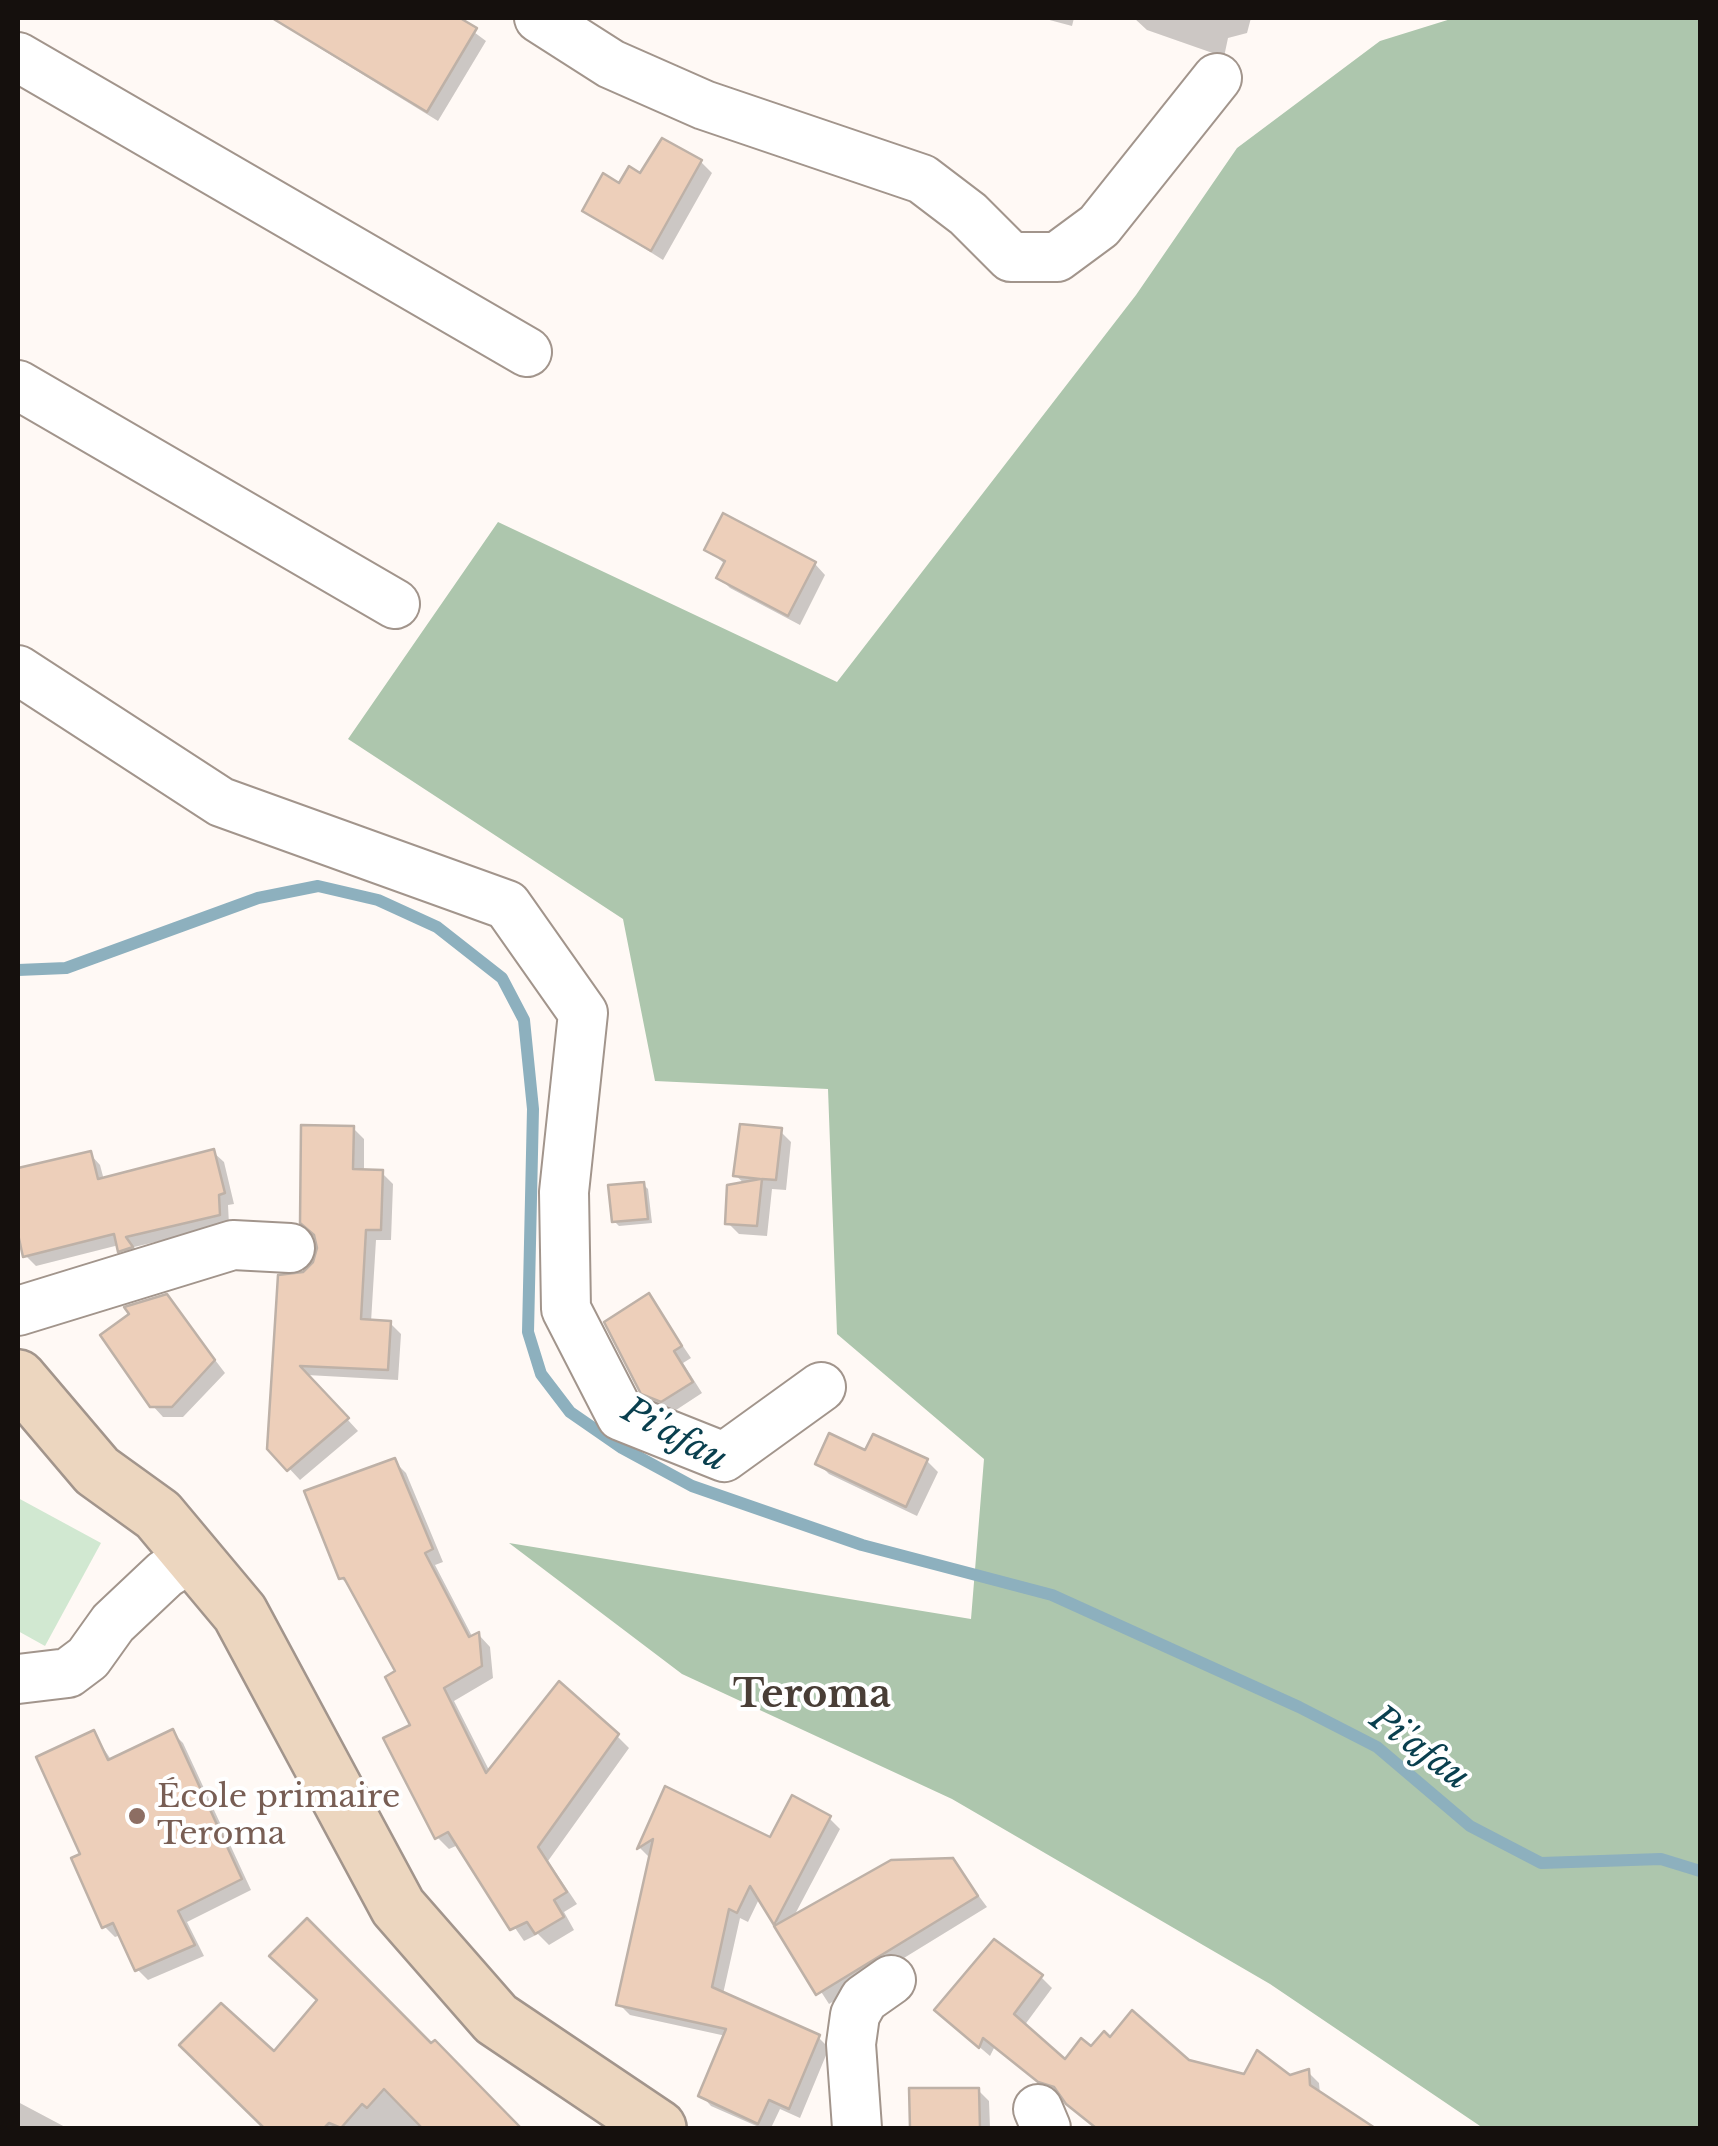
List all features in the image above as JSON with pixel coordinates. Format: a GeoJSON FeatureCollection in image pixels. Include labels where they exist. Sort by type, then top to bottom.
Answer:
{"type":"FeatureCollection","features":[{"type":"Feature","properties":{"kind":"main road"},"geometry":{"type":"LineString","coordinates":[[18,1378],[97,1471],[158,1515],[196,1555],[240,1613],[398,1907],[496,2019],[658,2128]]}},
{"type":"Feature","properties":{"kind":"street"},"geometry":{"type":"LineString","coordinates":[[539,18],[611,64],[704,104],[922,178],[968,214],[1012,257],[1057,257],[1099,226],[1217,78]]}},
{"type":"Feature","properties":{"kind":"street"},"geometry":{"type":"LineString","coordinates":[[18,57],[526,352]]}},
{"type":"Feature","properties":{"kind":"street"},"geometry":{"type":"LineString","coordinates":[[18,385],[395,604]]}},
{"type":"Feature","properties":{"kind":"street"},"geometry":{"type":"LineString","coordinates":[[18,670],[222,802],[507,905],[583,1012],[564,1192],[566,1309],[621,1416],[724,1457],[822,1388]]}},
{"type":"Feature","properties":{"kind":"street"},"geometry":{"type":"LineString","coordinates":[[18,1312],[232,1245],[290,1248]]}},
{"type":"Feature","properties":{"kind":"street"},"geometry":{"type":"LineString","coordinates":[[18,1680],[68,1673],[88,1658],[113,1623],[152,1586],[196,1555]]}},
{"type":"Feature","properties":{"kind":"street"},"geometry":{"type":"LineString","coordinates":[[857,2128],[851,2044],[855,2015],[864,1999],[891,1980]]}},
{"type":"Feature","properties":{"kind":"green space"},"geometry":{"type":"Polygon","coordinates":[[[1454,18],[1700,18],[1700,2128],[1483,2128],[1270,1984],[952,1799],[682,1674],[509,1543],[971,1619],[984,1459],[837,1334],[828,1089],[655,1081],[623,919],[348,739],[498,522],[837,682],[1136,295],[1237,148],[1380,41],[1454,18]]]}},
{"type":"Feature","properties":{"kind":"green space"},"geometry":{"type":"Polygon","coordinates":[[[18,1498],[101,1543],[45,1646],[18,1631],[18,1498]]]}},
{"type":"Feature","properties":{"kind":"building"},"geometry":{"type":"Polygon","coordinates":[[[272,18],[460,18],[477,28],[427,112],[272,18]]]}},
{"type":"Feature","properties":{"kind":"building"},"geometry":{"type":"Polygon","coordinates":[[[662,138],[702,160],[651,251],[582,211],[603,173],[619,183],[629,166],[640,173],[662,138]]]}},
{"type":"Feature","properties":{"kind":"building"},"geometry":{"type":"Polygon","coordinates":[[[723,513],[816,562],[788,616],[716,578],[725,561],[704,550],[723,513]]]}},
{"type":"Feature","properties":{"kind":"building"},"geometry":{"type":"Polygon","coordinates":[[[740,1124],[782,1128],[776,1180],[762,1179],[757,1226],[725,1224],[727,1185],[760,1179],[733,1176],[740,1124]]]}},
{"type":"Feature","properties":{"kind":"building"},"geometry":{"type":"Polygon","coordinates":[[[301,1125],[354,1126],[353,1169],[383,1170],[381,1230],[366,1230],[361,1319],[391,1321],[388,1370],[300,1366],[349,1418],[287,1471],[267,1449],[278,1275],[303,1272],[313,1262],[317,1248],[314,1235],[300,1223],[301,1125]]]}},
{"type":"Feature","properties":{"kind":"building"},"geometry":{"type":"Polygon","coordinates":[[[214,1149],[225,1193],[219,1195],[220,1215],[126,1237],[133,1247],[118,1252],[114,1234],[23,1257],[18,1234],[18,1168],[91,1151],[98,1179],[214,1149]]]}},
{"type":"Feature","properties":{"kind":"building"},"geometry":{"type":"Polygon","coordinates":[[[644,1182],[648,1219],[612,1222],[608,1185],[644,1182]]]}},
{"type":"Feature","properties":{"kind":"building"},"geometry":{"type":"Polygon","coordinates":[[[649,1293],[682,1346],[674,1351],[693,1382],[661,1402],[641,1394],[604,1322],[649,1293]]]}},
{"type":"Feature","properties":{"kind":"building"},"geometry":{"type":"Polygon","coordinates":[[[167,1294],[215,1360],[172,1407],[150,1407],[100,1335],[129,1314],[124,1307],[167,1294]]]}},
{"type":"Feature","properties":{"kind":"building"},"geometry":{"type":"Polygon","coordinates":[[[829,1433],[865,1450],[873,1434],[928,1459],[906,1507],[815,1464],[829,1433]]]}},
{"type":"Feature","properties":{"kind":"building"},"geometry":{"type":"Polygon","coordinates":[[[395,1458],[433,1549],[425,1553],[469,1637],[479,1632],[482,1666],[444,1688],[486,1773],[559,1681],[619,1734],[538,1847],[567,1892],[554,1900],[564,1917],[535,1934],[527,1922],[510,1930],[448,1832],[435,1839],[383,1738],[410,1725],[385,1677],[395,1671],[344,1578],[339,1579],[304,1491],[395,1458]]]}},
{"type":"Feature","properties":{"kind":"building","name":"École primaire Teroma"},"geometry":{"type":"Polygon","coordinates":[[[173,1729],[242,1879],[178,1911],[195,1945],[135,1971],[113,1923],[102,1928],[71,1858],[80,1854],[36,1757],[94,1730],[108,1760],[173,1729]]]}},
{"type":"Feature","properties":{"kind":"building"},"geometry":{"type":"Polygon","coordinates":[[[665,1786],[770,1837],[792,1795],[831,1816],[774,1925],[750,1886],[737,1913],[729,1909],[712,1987],[820,2035],[789,2109],[769,2100],[758,2124],[698,2096],[726,2029],[616,2005],[653,1839],[637,1849],[665,1786]]]}},
{"type":"Feature","properties":{"kind":"building"},"geometry":{"type":"Polygon","coordinates":[[[953,1858],[978,1896],[816,1995],[774,1926],[891,1860],[953,1858]]]}},
{"type":"Feature","properties":{"kind":"building"},"geometry":{"type":"Polygon","coordinates":[[[307,1918],[521,2128],[422,2128],[384,2089],[367,2108],[362,2104],[341,2128],[329,2123],[324,2128],[264,2128],[179,2045],[221,2003],[274,2051],[317,2000],[269,1956],[307,1918]]]}},
{"type":"Feature","properties":{"kind":"building"},"geometry":{"type":"Polygon","coordinates":[[[994,1939],[1043,1975],[1014,2014],[1065,2059],[1081,2038],[1091,2046],[1104,2031],[1110,2037],[1132,2010],[1189,2060],[1244,2074],[1257,2050],[1290,2075],[1309,2069],[1310,2085],[1375,2128],[1096,2128],[1066,2104],[1054,2087],[1038,2082],[983,2038],[979,2048],[934,2010],[994,1939]]]}},
{"type":"Feature","properties":{"kind":"building"},"geometry":{"type":"Polygon","coordinates":[[[909,2088],[979,2088],[980,2128],[910,2128],[909,2088]]]}},
{"type":"Feature","properties":{"kind":"waterway","name":"Pi'afau"},"geometry":{"type":"LineString","coordinates":[[18,970],[66,968],[258,898],[318,886],[378,900],[437,927],[502,978],[524,1020],[533,1109],[528,1332],[541,1374],[570,1412],[622,1448],[692,1486],[862,1545],[1052,1595],[1299,1707],[1377,1747],[1470,1826],[1541,1863],[1661,1859],[1700,1871]]}},
{"type":"Feature","properties":{"kind":"place","name":"École primaire Teroma"},"geometry":{"type":"Point","coordinates":[137,1816]}},
{"type":"Feature","properties":{"kind":"district","name":"Teroma"},"geometry":{"type":"Point","coordinates":[812,1696]}}]}
